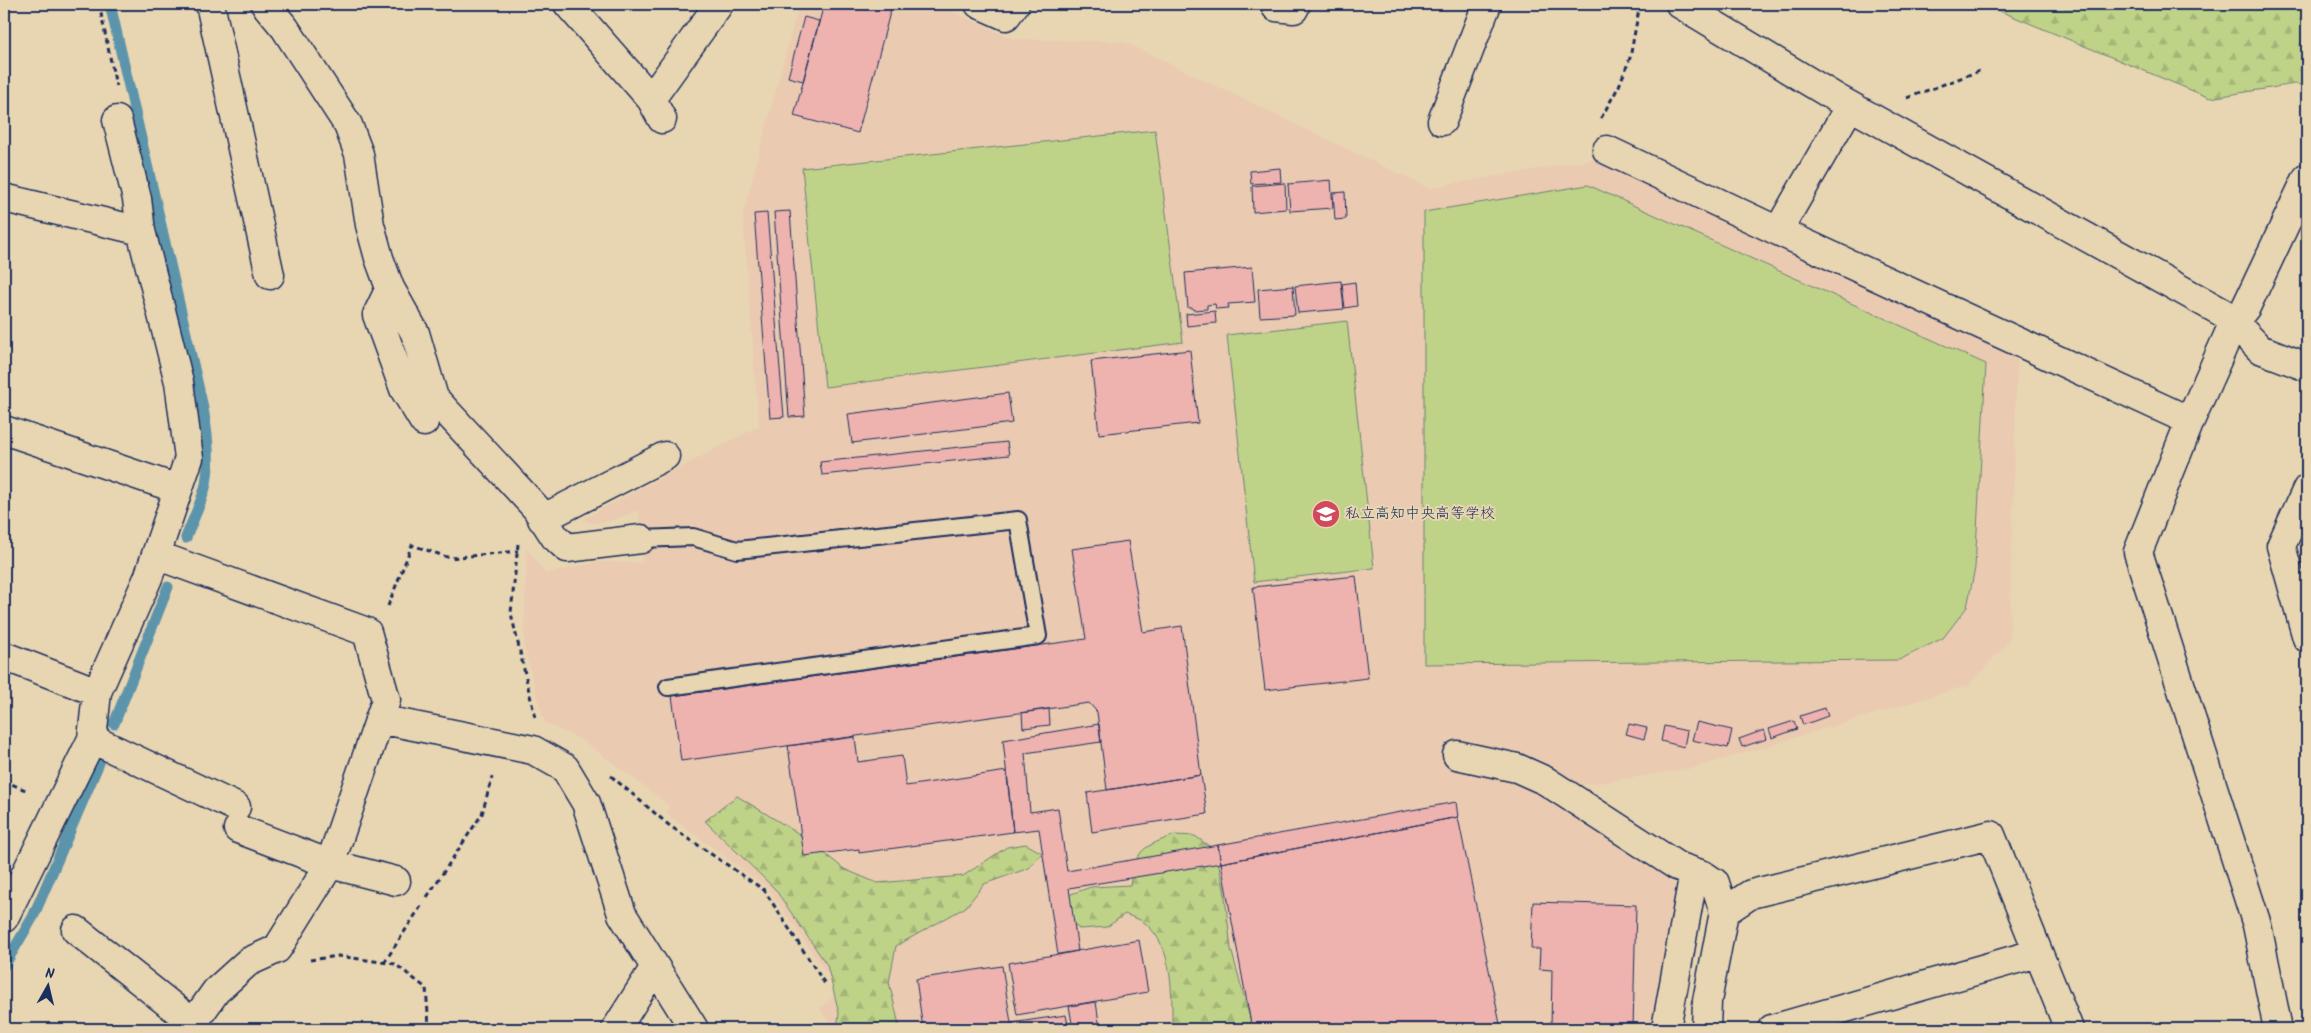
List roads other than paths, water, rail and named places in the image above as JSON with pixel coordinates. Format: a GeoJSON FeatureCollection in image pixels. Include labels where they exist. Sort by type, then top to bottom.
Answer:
{"type":"FeatureCollection","features":[{"type":"Feature","properties":{"kind":"street"},"geometry":{"type":"LineString","coordinates":[[210,4],[270,275]]}},
{"type":"Feature","properties":{"kind":"street"},"geometry":{"type":"LineString","coordinates":[[265,4],[285,28],[348,124],[359,154],[370,225],[379,258],[390,288],[415,333],[434,398],[536,508],[542,519],[567,548],[640,539]]}},
{"type":"Feature","properties":{"kind":"street"},"geometry":{"type":"LineString","coordinates":[[568,4],[657,109],[719,4]]}},
{"type":"Feature","properties":{"kind":"street"},"geometry":{"type":"LineString","coordinates":[[979,4],[1006,16],[1015,4]]}},
{"type":"Feature","properties":{"kind":"street"},"geometry":{"type":"LineString","coordinates":[[1442,121],[1488,4]]}},
{"type":"Feature","properties":{"kind":"street"},"geometry":{"type":"LineString","coordinates":[[1680,4],[1850,106],[2227,315],[2260,349],[2307,367]]}},
{"type":"Feature","properties":{"kind":"street"},"geometry":{"type":"LineString","coordinates":[[1778,231],[1850,106]]}},
{"type":"Feature","properties":{"kind":"street"},"geometry":{"type":"LineString","coordinates":[[4,918],[13,875],[92,739],[97,692],[148,578],[189,458],[179,382],[140,231],[137,199],[117,120]]}},
{"type":"Feature","properties":{"kind":"street"},"geometry":{"type":"LineString","coordinates":[[1607,150],[2190,421]]}},
{"type":"Feature","properties":{"kind":"street"},"geometry":{"type":"LineString","coordinates":[[2278,1029],[2258,924],[2138,552],[2190,421],[2234,322],[2246,306],[2307,178]]}},
{"type":"Feature","properties":{"kind":"street"},"geometry":{"type":"LineString","coordinates":[[4,198],[140,231]]}},
{"type":"Feature","properties":{"kind":"street"},"geometry":{"type":"LineString","coordinates":[[390,288],[377,315],[404,389],[424,422]]}},
{"type":"Feature","properties":{"kind":"street"},"geometry":{"type":"LineString","coordinates":[[4,430],[178,489]]}},
{"type":"Feature","properties":{"kind":"street"},"geometry":{"type":"LineString","coordinates":[[542,519],[665,456]]}},
{"type":"Feature","properties":{"kind":"street"},"geometry":{"type":"LineString","coordinates":[[2307,489],[2281,546],[2307,638]]}},
{"type":"Feature","properties":{"kind":"street"},"geometry":{"type":"LineString","coordinates":[[76,930],[190,1026],[216,991],[248,962],[277,949],[330,864],[386,700],[366,632],[156,555]]}},
{"type":"Feature","properties":{"kind":"street"},"geometry":{"type":"LineString","coordinates":[[4,656],[97,692]]}},
{"type":"Feature","properties":{"kind":"street"},"geometry":{"type":"LineString","coordinates":[[379,720],[533,750],[565,768],[586,803],[622,914],[694,1029]]}},
{"type":"Feature","properties":{"kind":"street"},"geometry":{"type":"LineString","coordinates":[[92,739],[237,818],[330,864],[396,881]]}},
{"type":"Feature","properties":{"kind":"street"},"geometry":{"type":"LineString","coordinates":[[1457,755],[1517,768],[1546,781],[1677,866],[1715,883],[1724,912],[1707,1001],[1706,1029]]}},
{"type":"Feature","properties":{"kind":"street"},"geometry":{"type":"LineString","coordinates":[[1724,912],[1751,894],[1991,835],[2069,1029]]}},
{"type":"Feature","properties":{"kind":"street"},"geometry":{"type":"LineString","coordinates":[[1667,1023],[1694,872]]}},
{"type":"Feature","properties":{"kind":"street"},"geometry":{"type":"LineString","coordinates":[[1772,1029],[2038,953]]}},
{"type":"Feature","properties":{"kind":"street"},"geometry":{"type":"LineString","coordinates":[[616,1029],[655,967]]}},
{"type":"Feature","properties":{"kind":"lane"},"geometry":{"type":"LineString","coordinates":[[640,539],[693,537],[737,550],[1018,520],[1038,636],[668,687]]}},
{"type":"Feature","properties":{"kind":"waterway"},"geometry":{"type":"LineString","coordinates":[[110,4],[202,403],[208,443],[206,484],[186,538]]}},
{"type":"Feature","properties":{"kind":"waterway"},"geometry":{"type":"LineString","coordinates":[[114,724],[168,587]]}},
{"type":"Feature","properties":{"kind":"waterway"},"geometry":{"type":"LineString","coordinates":[[4,966],[33,917],[99,763]]}},
{"type":"Feature","properties":{"kind":"place","name":"私立高知中央高等学校"},"geometry":{"type":"Point","coordinates":[1326,514]}}]}
